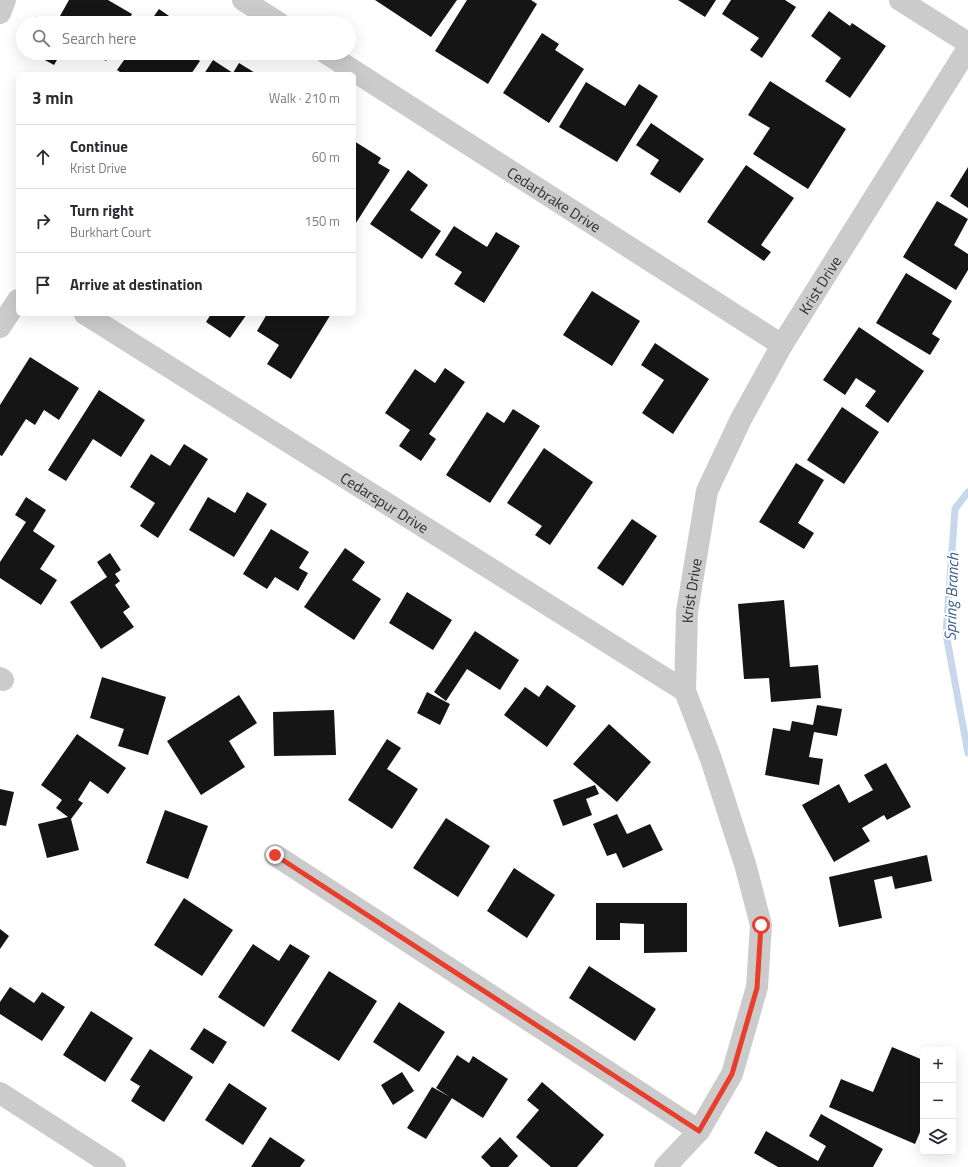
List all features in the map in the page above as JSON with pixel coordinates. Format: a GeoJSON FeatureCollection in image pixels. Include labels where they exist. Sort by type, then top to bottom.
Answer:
{"type":"FeatureCollection","features":[{"type":"Feature","properties":{"kind":"street"},"geometry":{"type":"LineString","coordinates":[[0,13],[5,0]]}},
{"type":"Feature","properties":{"kind":"street"},"geometry":{"type":"LineString","coordinates":[[243,0],[268,16]]}},
{"type":"Feature","properties":{"kind":"street"},"geometry":{"type":"LineString","coordinates":[[900,0],[968,44]]}},
{"type":"Feature","properties":{"kind":"street","name":"Krist Drive"},"geometry":{"type":"LineString","coordinates":[[665,1167],[699,1131],[732,1074],[757,988],[761,925],[745,864],[711,759],[685,691],[687,612],[707,491],[741,419],[782,345],[968,48]]}},
{"type":"Feature","properties":{"kind":"street","name":"Cedarbrake Drive"},"geometry":{"type":"LineString","coordinates":[[337,60],[356,72]]}},
{"type":"Feature","properties":{"kind":"street","name":"Cedarbrake Drive"},"geometry":{"type":"LineString","coordinates":[[356,72],[782,345]]}},
{"type":"Feature","properties":{"kind":"street"},"geometry":{"type":"LineString","coordinates":[[0,327],[16,303]]}},
{"type":"Feature","properties":{"kind":"street","name":"Cedarspur Drive"},"geometry":{"type":"LineString","coordinates":[[88,316],[685,691]]}},
{"type":"Feature","properties":{"kind":"street"},"geometry":{"type":"LineString","coordinates":[[275,855],[699,1131]]}},
{"type":"Feature","properties":{"kind":"street"},"geometry":{"type":"LineString","coordinates":[[0,1093],[115,1167]]}},
{"type":"Feature","properties":{"kind":"building"},"geometry":{"type":"Polygon","coordinates":[[[69,0],[108,0],[132,14],[131,16],[60,16],[69,0]]]}},
{"type":"Feature","properties":{"kind":"building"},"geometry":{"type":"Polygon","coordinates":[[[375,0],[457,0],[431,37],[375,0]]]}},
{"type":"Feature","properties":{"kind":"building"},"geometry":{"type":"Polygon","coordinates":[[[467,0],[531,0],[537,4],[488,84],[435,51],[467,0]]]}},
{"type":"Feature","properties":{"kind":"building"},"geometry":{"type":"Polygon","coordinates":[[[678,0],[716,0],[705,17],[678,0]]]}},
{"type":"Feature","properties":{"kind":"building"},"geometry":{"type":"Polygon","coordinates":[[[731,0],[785,0],[796,7],[762,58],[750,50],[759,38],[722,14],[731,0]]]}},
{"type":"Feature","properties":{"kind":"building"},"geometry":{"type":"Polygon","coordinates":[[[159,9],[169,16],[154,16],[159,9]]]}},
{"type":"Feature","properties":{"kind":"building"},"geometry":{"type":"Polygon","coordinates":[[[829,11],[850,26],[852,23],[886,46],[850,98],[825,81],[841,58],[811,36],[829,11]]]}},
{"type":"Feature","properties":{"kind":"building"},"geometry":{"type":"Polygon","coordinates":[[[542,33],[559,44],[555,50],[584,69],[549,123],[503,93],[542,33]]]}},
{"type":"Feature","properties":{"kind":"building"},"geometry":{"type":"Polygon","coordinates":[[[45,60],[57,60],[54,65],[45,60]]]}},
{"type":"Feature","properties":{"kind":"building"},"geometry":{"type":"Polygon","coordinates":[[[124,60],[200,61],[192,72],[120,72],[117,70],[124,60]]]}},
{"type":"Feature","properties":{"kind":"building"},"geometry":{"type":"Polygon","coordinates":[[[213,60],[231,72],[205,72],[213,60]]]}},
{"type":"Feature","properties":{"kind":"building"},"geometry":{"type":"Polygon","coordinates":[[[239,63],[254,72],[234,72],[239,63]]]}},
{"type":"Feature","properties":{"kind":"building"},"geometry":{"type":"Polygon","coordinates":[[[770,81],[846,129],[808,189],[753,154],[770,128],[748,115],[770,81]]]}},
{"type":"Feature","properties":{"kind":"building"},"geometry":{"type":"Polygon","coordinates":[[[586,82],[625,106],[639,84],[658,96],[617,162],[559,127],[586,82]]]}},
{"type":"Feature","properties":{"kind":"building"},"geometry":{"type":"Polygon","coordinates":[[[651,123],[704,159],[680,193],[650,174],[659,160],[636,145],[651,123]]]}},
{"type":"Feature","properties":{"kind":"building"},"geometry":{"type":"Polygon","coordinates":[[[356,142],[381,158],[378,163],[390,170],[356,223],[356,142]]]}},
{"type":"Feature","properties":{"kind":"building"},"geometry":{"type":"Polygon","coordinates":[[[746,165],[794,198],[761,245],[771,252],[764,261],[707,222],[746,165]]]}},
{"type":"Feature","properties":{"kind":"building"},"geometry":{"type":"Polygon","coordinates":[[[968,167],[968,208],[950,196],[968,167]]]}},
{"type":"Feature","properties":{"kind":"building"},"geometry":{"type":"Polygon","coordinates":[[[408,170],[428,185],[410,210],[441,231],[422,259],[370,224],[408,170]]]}},
{"type":"Feature","properties":{"kind":"building"},"geometry":{"type":"Polygon","coordinates":[[[937,201],[968,219],[954,245],[968,254],[968,270],[956,290],[903,257],[937,201]]]}},
{"type":"Feature","properties":{"kind":"building"},"geometry":{"type":"Polygon","coordinates":[[[454,226],[487,247],[496,232],[520,246],[484,303],[454,284],[462,272],[435,255],[454,226]]]}},
{"type":"Feature","properties":{"kind":"building"},"geometry":{"type":"Polygon","coordinates":[[[906,273],[952,301],[932,334],[940,339],[930,355],[876,323],[906,273]]]}},
{"type":"Feature","properties":{"kind":"building"},"geometry":{"type":"Polygon","coordinates":[[[592,291],[640,321],[612,366],[563,335],[592,291]]]}},
{"type":"Feature","properties":{"kind":"building"},"geometry":{"type":"Polygon","coordinates":[[[210,316],[246,316],[230,338],[206,322],[210,316]]]}},
{"type":"Feature","properties":{"kind":"building"},"geometry":{"type":"Polygon","coordinates":[[[266,316],[330,316],[291,379],[267,364],[279,345],[257,331],[266,316]]]}},
{"type":"Feature","properties":{"kind":"building"},"geometry":{"type":"Polygon","coordinates":[[[859,327],[924,371],[888,423],[865,406],[876,391],[856,378],[845,395],[823,380],[859,327]]]}},
{"type":"Feature","properties":{"kind":"building"},"geometry":{"type":"Polygon","coordinates":[[[655,343],[709,379],[673,434],[642,413],[664,380],[641,365],[655,343]]]}},
{"type":"Feature","properties":{"kind":"building"},"geometry":{"type":"Polygon","coordinates":[[[30,357],[79,388],[59,420],[44,410],[35,425],[26,419],[2,456],[0,455],[0,405],[30,357]]]}},
{"type":"Feature","properties":{"kind":"building"},"geometry":{"type":"Polygon","coordinates":[[[445,368],[465,382],[429,434],[436,439],[421,461],[399,446],[410,430],[385,413],[415,369],[435,383],[445,368]]]}},
{"type":"Feature","properties":{"kind":"building"},"geometry":{"type":"Polygon","coordinates":[[[99,390],[145,420],[121,457],[93,439],[66,481],[48,470],[99,390]]]}},
{"type":"Feature","properties":{"kind":"building"},"geometry":{"type":"Polygon","coordinates":[[[842,407],[879,432],[844,484],[807,460],[842,407]]]}},
{"type":"Feature","properties":{"kind":"building"},"geometry":{"type":"Polygon","coordinates":[[[513,409],[540,426],[490,503],[446,475],[487,412],[504,423],[513,409]]]}},
{"type":"Feature","properties":{"kind":"building"},"geometry":{"type":"Polygon","coordinates":[[[184,444],[208,459],[158,538],[140,526],[155,503],[130,487],[151,454],[170,466],[184,444]]]}},
{"type":"Feature","properties":{"kind":"building"},"geometry":{"type":"Polygon","coordinates":[[[544,448],[593,482],[550,545],[535,535],[542,526],[507,503],[544,448]]]}},
{"type":"Feature","properties":{"kind":"building"},"geometry":{"type":"Polygon","coordinates":[[[796,463],[824,480],[798,523],[814,533],[804,549],[759,522],[796,463]]]}},
{"type":"Feature","properties":{"kind":"building"},"geometry":{"type":"Polygon","coordinates":[[[247,492],[267,504],[234,557],[189,530],[208,497],[235,513],[247,492]]]}},
{"type":"Feature","properties":{"kind":"building"},"geometry":{"type":"Polygon","coordinates":[[[26,497],[46,510],[33,531],[55,546],[40,569],[57,580],[41,605],[0,578],[0,562],[26,522],[15,515],[26,497]]]}},
{"type":"Feature","properties":{"kind":"building"},"geometry":{"type":"Polygon","coordinates":[[[632,519],[657,536],[623,586],[597,568],[632,519]]]}},
{"type":"Feature","properties":{"kind":"building"},"geometry":{"type":"Polygon","coordinates":[[[271,529],[309,552],[299,568],[308,573],[298,591],[275,577],[267,589],[243,574],[271,529]]]}},
{"type":"Feature","properties":{"kind":"building"},"geometry":{"type":"Polygon","coordinates":[[[345,548],[365,562],[352,580],[381,599],[354,640],[304,607],[345,548]]]}},
{"type":"Feature","properties":{"kind":"building"},"geometry":{"type":"Polygon","coordinates":[[[110,553],[121,570],[115,574],[120,581],[115,585],[130,607],[123,612],[134,627],[101,649],[70,602],[107,577],[97,562],[110,553]]]}},
{"type":"Feature","properties":{"kind":"building"},"geometry":{"type":"Polygon","coordinates":[[[407,592],[452,620],[433,650],[389,623],[407,592]]]}},
{"type":"Feature","properties":{"kind":"building"},"geometry":{"type":"Polygon","coordinates":[[[784,600],[790,667],[818,665],[821,698],[771,702],[769,678],[744,679],[738,604],[784,600]]]}},
{"type":"Feature","properties":{"kind":"building"},"geometry":{"type":"Polygon","coordinates":[[[475,631],[519,660],[500,690],[467,669],[446,701],[434,692],[475,631]]]}},
{"type":"Feature","properties":{"kind":"building"},"geometry":{"type":"Polygon","coordinates":[[[102,677],[166,697],[148,755],[118,746],[124,729],[90,718],[102,677]]]}},
{"type":"Feature","properties":{"kind":"building"},"geometry":{"type":"Polygon","coordinates":[[[547,685],[576,706],[547,747],[504,715],[525,687],[539,697],[547,685]]]}},
{"type":"Feature","properties":{"kind":"building"},"geometry":{"type":"Polygon","coordinates":[[[427,692],[450,704],[440,725],[417,713],[427,692]]]}},
{"type":"Feature","properties":{"kind":"building"},"geometry":{"type":"Polygon","coordinates":[[[239,695],[257,723],[229,741],[245,767],[201,795],[167,741],[239,695]]]}},
{"type":"Feature","properties":{"kind":"building"},"geometry":{"type":"Polygon","coordinates":[[[817,705],[842,709],[837,736],[814,732],[809,757],[823,759],[819,785],[765,775],[773,728],[790,731],[792,721],[813,725],[817,705]]]}},
{"type":"Feature","properties":{"kind":"building"},"geometry":{"type":"Polygon","coordinates":[[[334,710],[336,755],[274,756],[273,712],[334,710]]]}},
{"type":"Feature","properties":{"kind":"building"},"geometry":{"type":"Polygon","coordinates":[[[609,724],[651,762],[617,802],[573,764],[609,724]]]}},
{"type":"Feature","properties":{"kind":"building"},"geometry":{"type":"Polygon","coordinates":[[[77,734],[126,768],[108,794],[90,781],[78,800],[83,803],[71,819],[79,850],[47,858],[38,824],[68,817],[56,808],[62,800],[41,785],[77,734]]]}},
{"type":"Feature","properties":{"kind":"building"},"geometry":{"type":"Polygon","coordinates":[[[387,739],[401,748],[387,769],[418,789],[392,829],[348,800],[387,739]]]}},
{"type":"Feature","properties":{"kind":"building"},"geometry":{"type":"Polygon","coordinates":[[[886,763],[911,807],[887,820],[884,815],[862,828],[870,841],[834,862],[802,805],[839,784],[849,803],[873,790],[864,775],[886,763]]]}},
{"type":"Feature","properties":{"kind":"building"},"geometry":{"type":"Polygon","coordinates":[[[595,785],[599,794],[586,799],[592,815],[563,826],[553,800],[595,785]]]}},
{"type":"Feature","properties":{"kind":"building"},"geometry":{"type":"Polygon","coordinates":[[[0,789],[14,792],[6,826],[0,825],[0,789]]]}},
{"type":"Feature","properties":{"kind":"building"},"geometry":{"type":"Polygon","coordinates":[[[165,810],[208,826],[188,879],[146,863],[165,810]]]}},
{"type":"Feature","properties":{"kind":"building"},"geometry":{"type":"Polygon","coordinates":[[[617,814],[627,834],[650,824],[663,850],[623,868],[616,853],[607,856],[593,824],[617,814]]]}},
{"type":"Feature","properties":{"kind":"building"},"geometry":{"type":"Polygon","coordinates":[[[446,818],[490,846],[458,897],[413,868],[446,818]]]}},
{"type":"Feature","properties":{"kind":"building"},"geometry":{"type":"Polygon","coordinates":[[[927,855],[932,881],[895,889],[892,876],[874,880],[882,918],[839,927],[829,877],[927,855]]]}},
{"type":"Feature","properties":{"kind":"building"},"geometry":{"type":"Polygon","coordinates":[[[514,868],[555,895],[527,938],[487,911],[514,868]]]}},
{"type":"Feature","properties":{"kind":"building"},"geometry":{"type":"Polygon","coordinates":[[[184,898],[233,930],[202,976],[154,945],[184,898]]]}},
{"type":"Feature","properties":{"kind":"building"},"geometry":{"type":"Polygon","coordinates":[[[596,903],[687,903],[687,952],[644,953],[644,924],[620,923],[620,940],[596,940],[596,903]]]}},
{"type":"Feature","properties":{"kind":"building"},"geometry":{"type":"Polygon","coordinates":[[[0,929],[9,936],[0,949],[0,929]]]}},
{"type":"Feature","properties":{"kind":"building"},"geometry":{"type":"Polygon","coordinates":[[[253,944],[279,961],[290,944],[310,956],[264,1027],[218,997],[253,944]]]}},
{"type":"Feature","properties":{"kind":"building"},"geometry":{"type":"Polygon","coordinates":[[[589,966],[656,1009],[635,1041],[569,998],[589,966]]]}},
{"type":"Feature","properties":{"kind":"building"},"geometry":{"type":"Polygon","coordinates":[[[329,971],[377,1001],[339,1061],[291,1031],[329,971]]]}},
{"type":"Feature","properties":{"kind":"building"},"geometry":{"type":"Polygon","coordinates":[[[10,987],[34,1003],[42,992],[65,1007],[42,1041],[0,1014],[0,1002],[10,987]]]}},
{"type":"Feature","properties":{"kind":"building"},"geometry":{"type":"Polygon","coordinates":[[[399,1002],[445,1032],[419,1072],[373,1042],[399,1002]]]}},
{"type":"Feature","properties":{"kind":"building"},"geometry":{"type":"Polygon","coordinates":[[[91,1011],[133,1038],[105,1082],[63,1055],[91,1011]]]}},
{"type":"Feature","properties":{"kind":"building"},"geometry":{"type":"Polygon","coordinates":[[[204,1028],[227,1042],[213,1064],[190,1049],[204,1028]]]}},
{"type":"Feature","properties":{"kind":"building"},"geometry":{"type":"Polygon","coordinates":[[[892,1047],[920,1059],[920,1132],[915,1144],[829,1107],[841,1079],[873,1092],[892,1047]]]}},
{"type":"Feature","properties":{"kind":"building"},"geometry":{"type":"Polygon","coordinates":[[[150,1049],[193,1077],[164,1122],[131,1101],[140,1086],[130,1080],[150,1049]]]}},
{"type":"Feature","properties":{"kind":"building"},"geometry":{"type":"Polygon","coordinates":[[[457,1055],[469,1063],[473,1056],[508,1079],[483,1118],[436,1088],[457,1055]]]}},
{"type":"Feature","properties":{"kind":"building"},"geometry":{"type":"Polygon","coordinates":[[[402,1072],[414,1091],[393,1105],[381,1085],[402,1072]]]}},
{"type":"Feature","properties":{"kind":"building"},"geometry":{"type":"Polygon","coordinates":[[[542,1082],[604,1135],[577,1167],[551,1167],[516,1137],[539,1110],[527,1100],[542,1082]]]}},
{"type":"Feature","properties":{"kind":"building"},"geometry":{"type":"Polygon","coordinates":[[[229,1083],[267,1108],[243,1145],[205,1120],[229,1083]]]}},
{"type":"Feature","properties":{"kind":"building"},"geometry":{"type":"Polygon","coordinates":[[[432,1087],[452,1098],[426,1139],[407,1128],[432,1087]]]}},
{"type":"Feature","properties":{"kind":"building"},"geometry":{"type":"Polygon","coordinates":[[[821,1114],[883,1149],[873,1167],[778,1167],[754,1153],[766,1131],[818,1161],[826,1146],[809,1136],[821,1114]]]}},
{"type":"Feature","properties":{"kind":"building"},"geometry":{"type":"Polygon","coordinates":[[[270,1137],[305,1160],[300,1167],[251,1167],[270,1137]]]}},
{"type":"Feature","properties":{"kind":"building"},"geometry":{"type":"Polygon","coordinates":[[[500,1137],[518,1156],[508,1167],[491,1167],[481,1157],[500,1137]]]}},
{"type":"Feature","properties":{"kind":"waterway","name":"Spring Branch"},"geometry":{"type":"LineString","coordinates":[[968,492],[955,509],[946,634],[968,753]]}},
{"type":"Feature","properties":{"kind":"route"},"geometry":{"type":"LineString","coordinates":[[275,855],[699,1131],[732,1074],[757,988],[761,925]]}}]}
